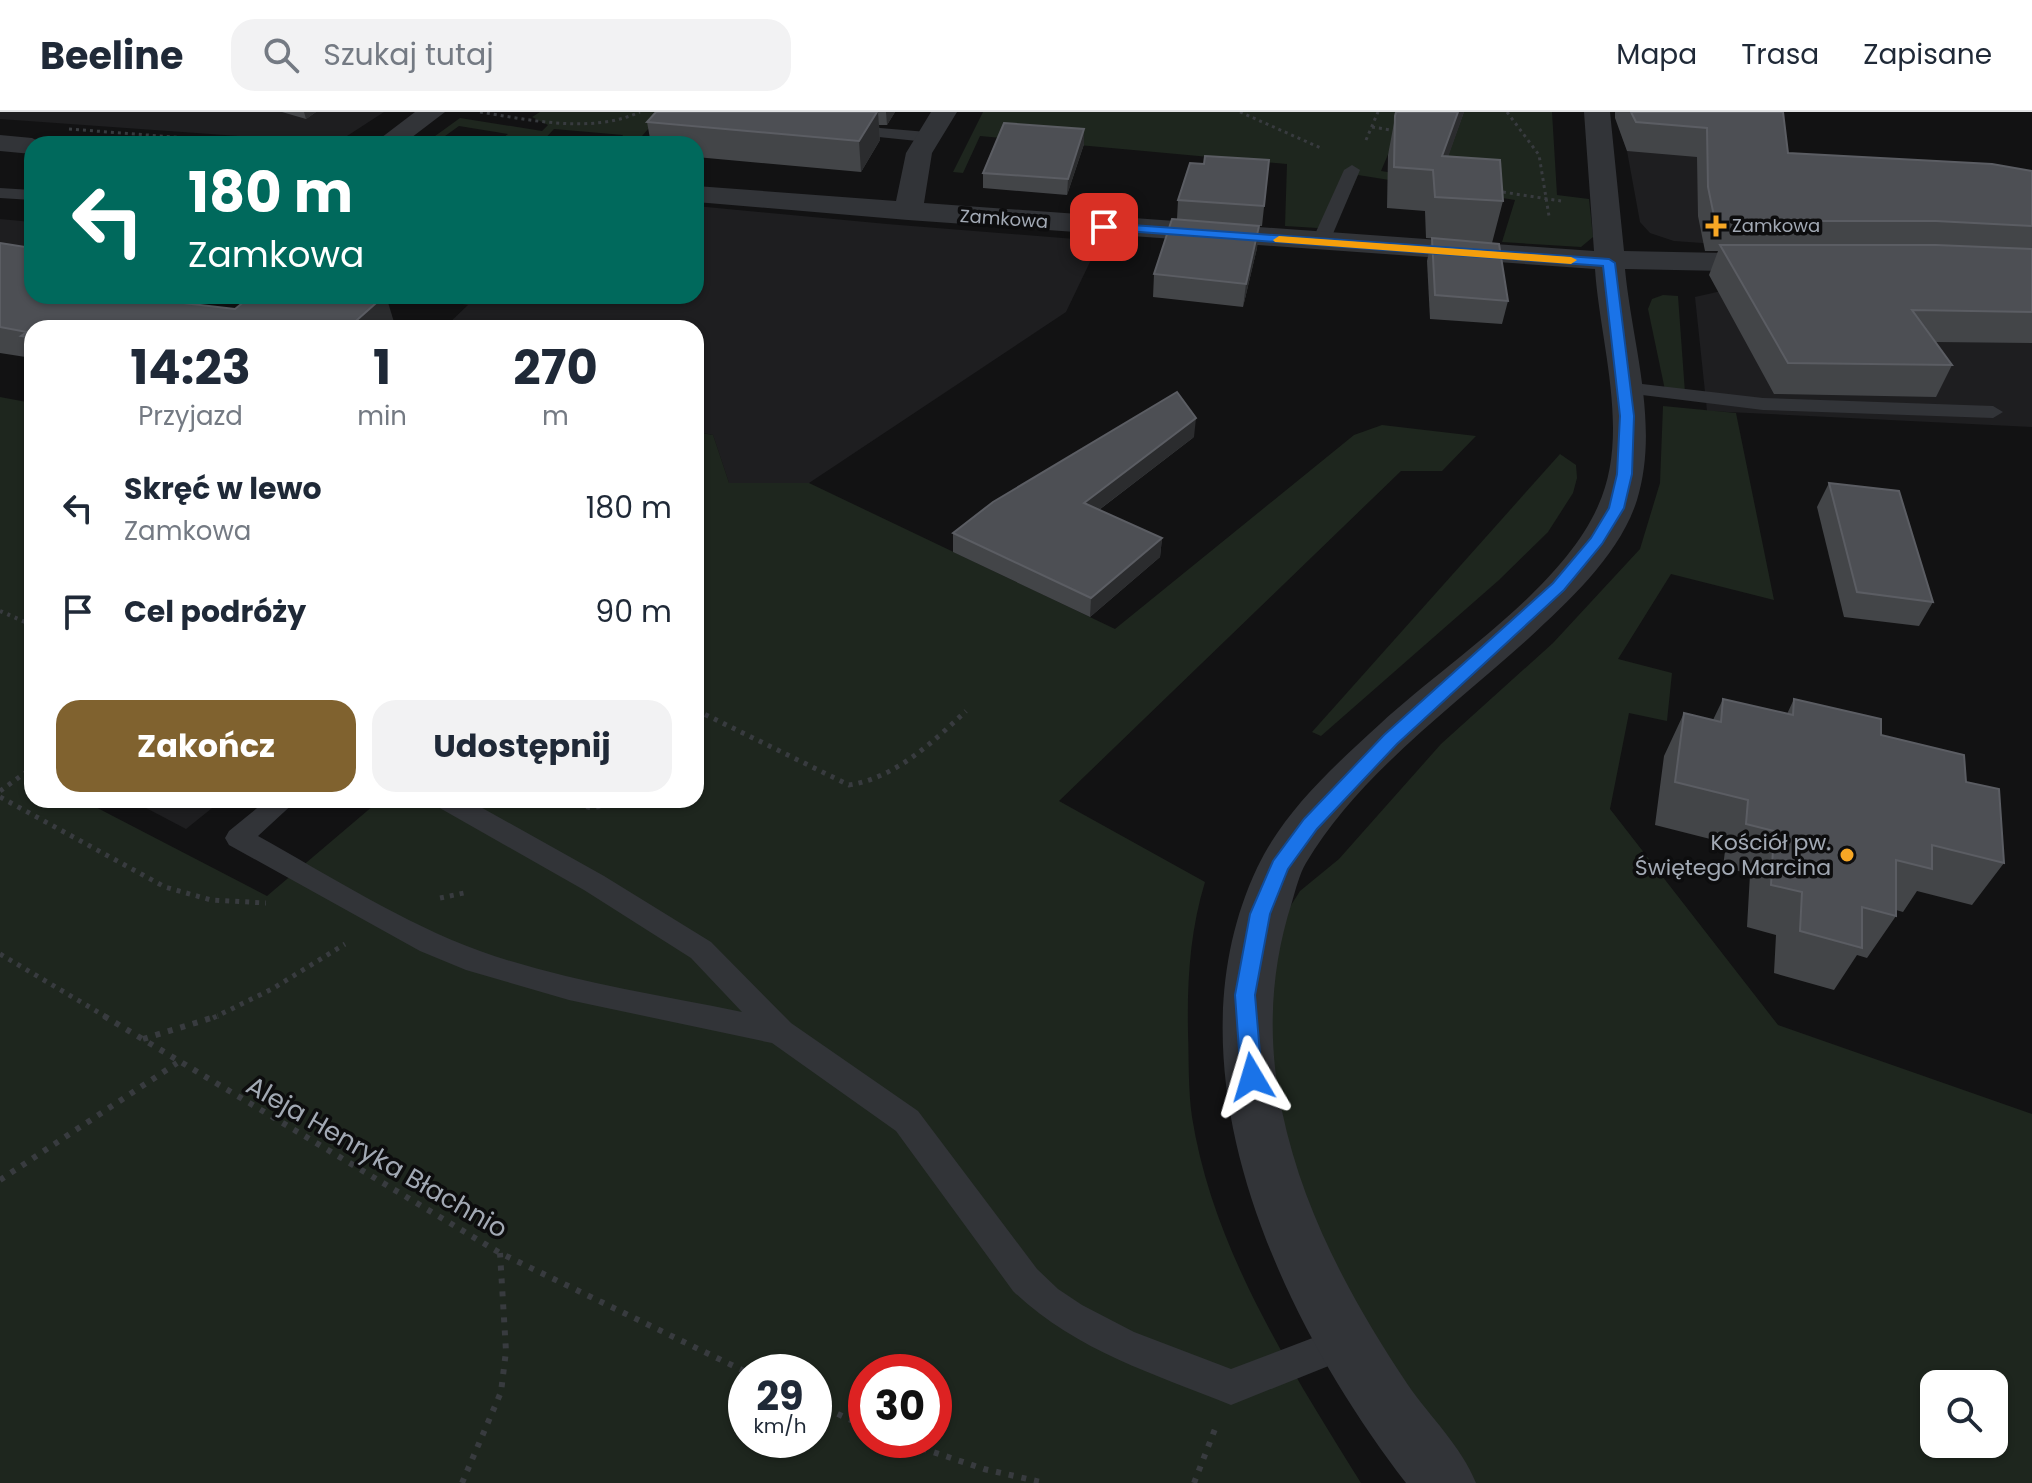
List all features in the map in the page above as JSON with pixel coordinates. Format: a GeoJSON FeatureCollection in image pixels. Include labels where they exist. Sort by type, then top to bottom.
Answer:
{"type":"FeatureCollection","features":[{"type":"Feature","properties":{"kind":"street"},"geometry":{"type":"LineString","coordinates":[[398,136],[432,112]]}},
{"type":"Feature","properties":{"kind":"street"},"geometry":{"type":"LineString","coordinates":[[908,212],[914,170],[927,137],[944,112]]}},
{"type":"Feature","properties":{"kind":"street"},"geometry":{"type":"LineString","coordinates":[[1445,1483],[1407,1439],[1344,1343],[1275,1189],[1247,1052],[1245,995],[1260,914],[1280,867],[1310,824],[1412,718],[1558,586],[1608,525],[1620,499],[1627,445],[1625,388],[1609,263],[1597,112]]}},
{"type":"Feature","properties":{"kind":"street"},"geometry":{"type":"LineString","coordinates":[[0,143],[24,145]]}},
{"type":"Feature","properties":{"kind":"street","name":"Zamkowa"},"geometry":{"type":"LineString","coordinates":[[704,195],[1609,263],[1797,263]]}},
{"type":"Feature","properties":{"kind":"lane"},"geometry":{"type":"LineString","coordinates":[[835,129],[927,137]]}},
{"type":"Feature","properties":{"kind":"lane"},"geometry":{"type":"LineString","coordinates":[[1320,243],[1352,170]]}},
{"type":"Feature","properties":{"kind":"lane"},"geometry":{"type":"LineString","coordinates":[[0,193],[24,194]]}},
{"type":"Feature","properties":{"kind":"lane"},"geometry":{"type":"LineString","coordinates":[[1625,388],[1763,404],[1993,412]]}},
{"type":"Feature","properties":{"kind":"lane"},"geometry":{"type":"LineString","coordinates":[[274,808],[238,838],[447,951],[520,977],[780,1032]]}},
{"type":"Feature","properties":{"kind":"lane"},"geometry":{"type":"LineString","coordinates":[[461,808],[594,883],[701,950],[780,1032],[907,1121],[1025,1280],[1044,1301],[1069,1319],[1231,1387],[1344,1343]]}},
{"type":"Feature","properties":{"kind":"path"},"geometry":{"type":"LineString","coordinates":[[480,112],[558,122],[625,119],[640,112]]}},
{"type":"Feature","properties":{"kind":"path"},"geometry":{"type":"LineString","coordinates":[[1240,112],[1325,149],[1352,170]]}},
{"type":"Feature","properties":{"kind":"path"},"geometry":{"type":"LineString","coordinates":[[1253,118],[1256,112]]}},
{"type":"Feature","properties":{"kind":"path"},"geometry":{"type":"LineString","coordinates":[[1507,112],[1539,155],[1550,220]]}},
{"type":"Feature","properties":{"kind":"path"},"geometry":{"type":"LineString","coordinates":[[1371,127],[1391,130]]}},
{"type":"Feature","properties":{"kind":"path"},"geometry":{"type":"LineString","coordinates":[[62,128],[164,136]]}},
{"type":"Feature","properties":{"kind":"path"},"geometry":{"type":"LineString","coordinates":[[1482,189],[1566,201]]}},
{"type":"Feature","properties":{"kind":"path"},"geometry":{"type":"LineString","coordinates":[[0,611],[24,622]]}},
{"type":"Feature","properties":{"kind":"path"},"geometry":{"type":"LineString","coordinates":[[704,714],[849,785],[869,782],[922,751],[966,711]]}},
{"type":"Feature","properties":{"kind":"path"},"geometry":{"type":"LineString","coordinates":[[24,774],[0,794],[24,808]]}},
{"type":"Feature","properties":{"kind":"path"},"geometry":{"type":"LineString","coordinates":[[25,808],[165,887],[195,897],[226,903],[256,903],[296,899],[336,890]]}},
{"type":"Feature","properties":{"kind":"path"},"geometry":{"type":"LineString","coordinates":[[577,808],[600,808]]}},
{"type":"Feature","properties":{"kind":"path"},"geometry":{"type":"LineString","coordinates":[[142,1039],[188,1029],[228,1015],[390,918],[434,900],[464,893]]}},
{"type":"Feature","properties":{"kind":"path","name":"Aleja Henryka Błachnio"},"geometry":{"type":"LineString","coordinates":[[0,954],[177,1063],[500,1253],[728,1363]]}},
{"type":"Feature","properties":{"kind":"path"},"geometry":{"type":"LineString","coordinates":[[0,1180],[177,1063]]}},
{"type":"Feature","properties":{"kind":"path"},"geometry":{"type":"LineString","coordinates":[[462,1483],[501,1392],[506,1351],[500,1253]]}},
{"type":"Feature","properties":{"kind":"path"},"geometry":{"type":"LineString","coordinates":[[951,1458],[1045,1483]]}},
{"type":"Feature","properties":{"kind":"shaded area"},"geometry":{"type":"Polygon","coordinates":[[[0,112],[384,112],[347,136],[239,136],[0,119],[0,112]]]}},
{"type":"Feature","properties":{"kind":"shaded area"},"geometry":{"type":"Polygon","coordinates":[[[540,112],[663,112],[642,136],[554,129],[547,136],[505,136],[508,134],[459,126],[445,136],[435,136],[460,118],[542,131],[548,125],[532,117],[540,112]]]}},
{"type":"Feature","properties":{"kind":"shaded area"},"geometry":{"type":"Polygon","coordinates":[[[983,112],[1406,112],[1381,171],[1439,180],[1464,112],[1552,112],[1557,195],[1589,199],[1593,237],[1581,247],[1502,242],[1515,200],[1358,175],[1334,229],[1285,226],[1287,164],[980,136],[963,173],[953,172],[983,112]]]}},
{"type":"Feature","properties":{"kind":"shaded area"},"geometry":{"type":"Polygon","coordinates":[[[1620,131],[1737,141],[1744,246],[1674,241],[1650,233],[1640,222],[1627,151],[1620,131]]]}},
{"type":"Feature","properties":{"kind":"shaded area"},"geometry":{"type":"Polygon","coordinates":[[[704,207],[1100,241],[1066,312],[809,483],[729,483],[713,435],[704,433],[704,320],[452,320],[468,305],[462,304],[704,304],[704,207]]]}},
{"type":"Feature","properties":{"kind":"shaded area"},"geometry":{"type":"Polygon","coordinates":[[[0,219],[24,221],[24,272],[0,268],[0,219]]]}},
{"type":"Feature","properties":{"kind":"shaded area"},"geometry":{"type":"Polygon","coordinates":[[[1717,292],[2032,296],[2032,427],[1707,411],[1695,297],[1717,292]]]}},
{"type":"Feature","properties":{"kind":"shaded area"},"geometry":{"type":"Polygon","coordinates":[[[1663,295],[1678,296],[1685,393],[1665,390],[1648,309],[1652,299],[1663,295]]]}},
{"type":"Feature","properties":{"kind":"shaded area"},"geometry":{"type":"Polygon","coordinates":[[[0,397],[24,402],[24,808],[97,808],[267,896],[371,808],[704,808],[704,433],[713,435],[729,483],[809,483],[1115,629],[1354,435],[1382,425],[1476,436],[1442,471],[1401,471],[1059,801],[1205,882],[1189,975],[1192,1117],[1202,1166],[1236,1261],[1258,1308],[1361,1483],[0,1483],[0,397]]]}},
{"type":"Feature","properties":{"kind":"shaded area"},"geometry":{"type":"Polygon","coordinates":[[[1663,406],[1736,413],[1774,600],[1671,574],[1618,659],[1672,673],[1667,721],[1629,713],[1610,809],[1778,1025],[2032,1114],[2032,1483],[1473,1483],[1414,1415],[1302,1206],[1263,1026],[1269,940],[1300,891],[1339,859],[1441,744],[1553,643],[1640,549],[1660,483],[1663,406]]]}},
{"type":"Feature","properties":{"kind":"shaded area"},"geometry":{"type":"Polygon","coordinates":[[[1560,454],[1576,465],[1577,478],[1573,493],[1548,532],[1499,580],[1321,736],[1312,732],[1560,454]]]}},
{"type":"Feature","properties":{"kind":"shaded area"},"geometry":{"type":"Polygon","coordinates":[[[146,808],[212,808],[186,829],[146,808]]]}},
{"type":"Feature","properties":{"kind":"building"},"geometry":{"type":"Polygon","coordinates":[[[656,112],[877,112],[859,141],[647,122],[656,112]]]}},
{"type":"Feature","properties":{"kind":"building"},"geometry":{"type":"Polygon","coordinates":[[[1396,112],[1458,112],[1442,156],[1500,160],[1503,201],[1435,197],[1433,170],[1394,167],[1396,112]]]}},
{"type":"Feature","properties":{"kind":"building"},"geometry":{"type":"Polygon","coordinates":[[[1631,112],[1783,112],[1788,153],[1992,164],[2032,171],[2032,226],[1936,221],[1715,221],[1708,187],[1707,128],[1636,122],[1631,112]]]}},
{"type":"Feature","properties":{"kind":"building"},"geometry":{"type":"Polygon","coordinates":[[[1004,123],[1084,129],[1068,179],[983,173],[1004,123]]]}},
{"type":"Feature","properties":{"kind":"building"},"geometry":{"type":"Polygon","coordinates":[[[1205,156],[1269,160],[1264,206],[1178,200],[1190,163],[1204,164],[1205,156]]]}},
{"type":"Feature","properties":{"kind":"building"},"geometry":{"type":"Polygon","coordinates":[[[1172,219],[1259,226],[1246,284],[1154,274],[1172,219]]]}},
{"type":"Feature","properties":{"kind":"building"},"geometry":{"type":"Polygon","coordinates":[[[1432,238],[1499,244],[1508,301],[1435,295],[1432,238]]]}},
{"type":"Feature","properties":{"kind":"building"},"geometry":{"type":"Polygon","coordinates":[[[0,243],[24,247],[24,304],[192,304],[235,309],[241,304],[375,304],[357,320],[24,320],[24,331],[0,327],[0,243]]]}},
{"type":"Feature","properties":{"kind":"building"},"geometry":{"type":"Polygon","coordinates":[[[1720,245],[1936,245],[2032,249],[2032,312],[1912,310],[1952,365],[1788,363],[1720,245]]]}},
{"type":"Feature","properties":{"kind":"building"},"geometry":{"type":"Polygon","coordinates":[[[1177,392],[1196,418],[1084,503],[1162,538],[1091,598],[953,533],[993,502],[1177,392]]]}},
{"type":"Feature","properties":{"kind":"building"},"geometry":{"type":"Polygon","coordinates":[[[1829,483],[1899,491],[1933,602],[1857,592],[1829,483]]]}},
{"type":"Feature","properties":{"kind":"building","name":"Kościół pw. Świętego Marcina"},"geometry":{"type":"Polygon","coordinates":[[[1723,699],[1793,715],[1794,699],[1881,719],[1881,735],[1964,755],[1966,782],[1999,789],[2004,863],[1932,845],[1932,869],[1896,860],[1896,916],[1862,907],[1862,948],[1800,931],[1802,892],[1771,885],[1774,831],[1746,824],[1748,800],[1675,782],[1684,713],[1721,722],[1723,699]]]}},
{"type":"Feature","properties":{"kind":"slow traffic"},"geometry":{"type":"LineString","coordinates":[[1279,240],[1571,260]]}},
{"type":"Feature","properties":{"kind":"place","name":"Zamkowa"},"geometry":{"type":"Point","coordinates":[1716,226]}},
{"type":"Feature","properties":{"kind":"place","name":"Kościół pw. Świętego Marcina"},"geometry":{"type":"Point","coordinates":[1847,855]}},
{"type":"Feature","properties":{"kind":"route"},"geometry":{"type":"LineString","coordinates":[[1104,227],[1609,263],[1627,416],[1627,445],[1620,499],[1608,525],[1558,586],[1412,718],[1348,782],[1310,824],[1280,867],[1260,914],[1245,995],[1247,1052],[1252,1077]]}}]}
